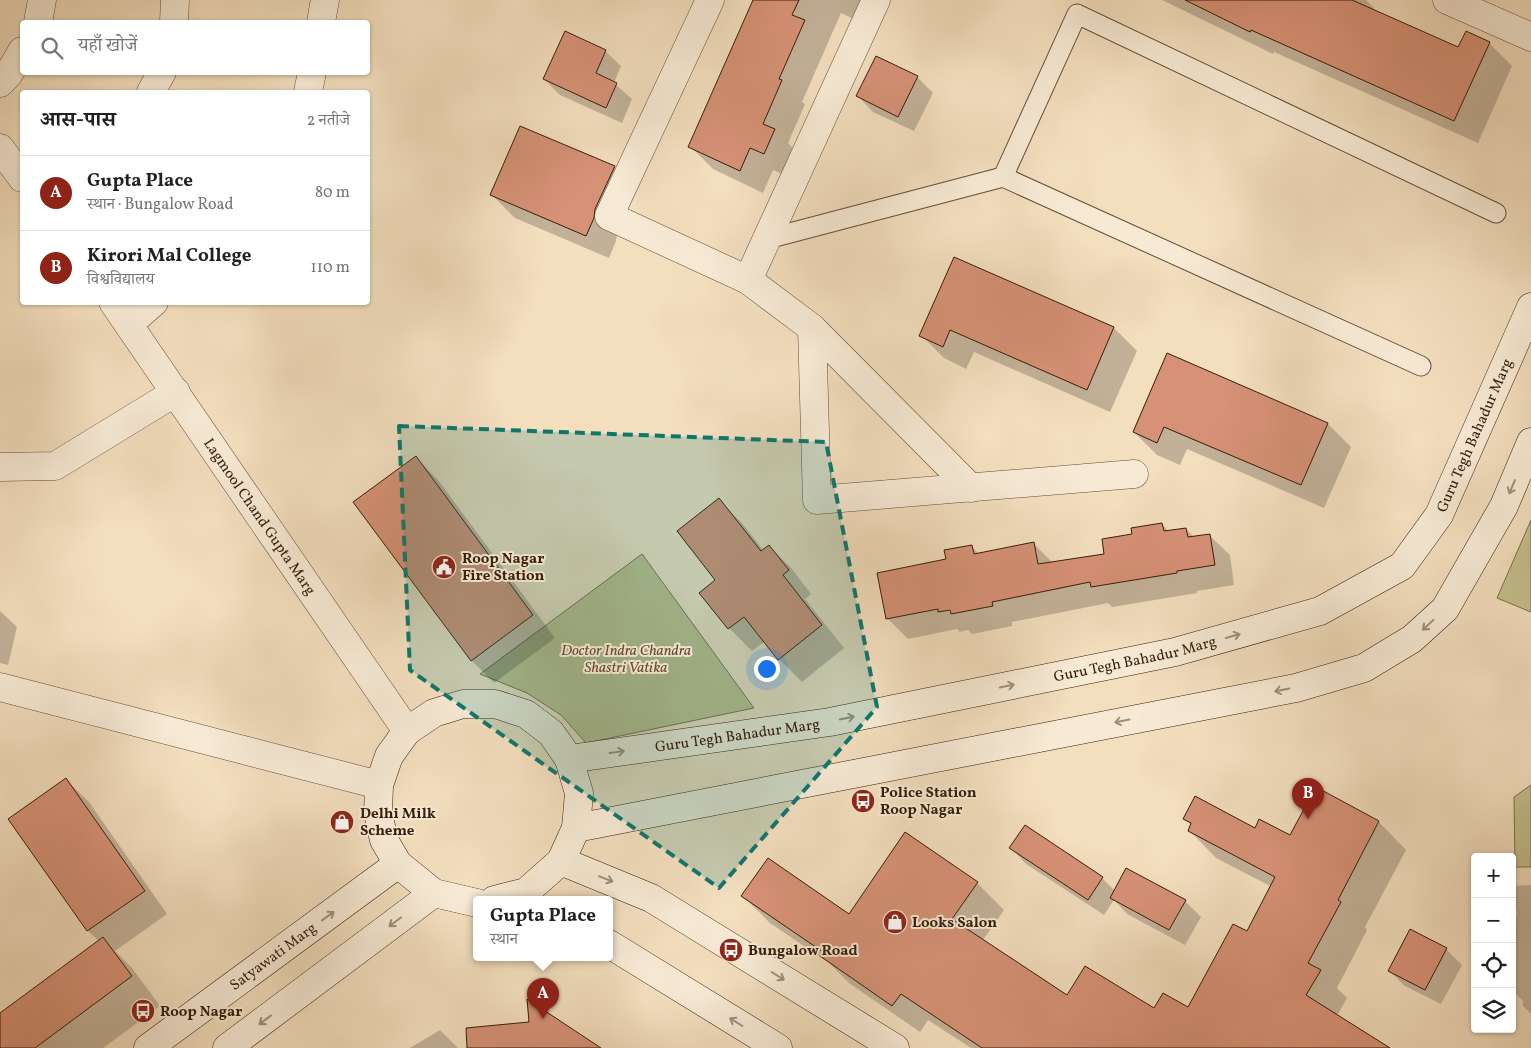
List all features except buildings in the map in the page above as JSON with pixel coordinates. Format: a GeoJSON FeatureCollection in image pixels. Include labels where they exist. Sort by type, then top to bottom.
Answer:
{"type":"FeatureCollection","features":[{"type":"Feature","properties":{"kind":"street"},"geometry":{"type":"LineString","coordinates":[[38,20],[42,0]]}},
{"type":"Feature","properties":{"kind":"street"},"geometry":{"type":"LineString","coordinates":[[174,20],[175,0]]}},
{"type":"Feature","properties":{"kind":"street"},"geometry":{"type":"LineString","coordinates":[[321,20],[325,0]]}},
{"type":"Feature","properties":{"kind":"street"},"geometry":{"type":"LineString","coordinates":[[710,0],[609,216],[748,280],[812,328],[971,488]]}},
{"type":"Feature","properties":{"kind":"street"},"geometry":{"type":"LineString","coordinates":[[748,280],[876,0]]}},
{"type":"Feature","properties":{"kind":"street"},"geometry":{"type":"LineString","coordinates":[[1447,0],[1531,37]]}},
{"type":"Feature","properties":{"kind":"street"},"geometry":{"type":"LineString","coordinates":[[0,83],[8,75],[20,54]]}},
{"type":"Feature","properties":{"kind":"street"},"geometry":{"type":"LineString","coordinates":[[153,90],[160,75]]}},
{"type":"Feature","properties":{"kind":"street"},"geometry":{"type":"LineString","coordinates":[[308,90],[311,75]]}},
{"type":"Feature","properties":{"kind":"street"},"geometry":{"type":"LineString","coordinates":[[0,148],[20,175]]}},
{"type":"Feature","properties":{"kind":"street","name":"Lagmool Chand Gupta Marg"},"geometry":{"type":"LineString","coordinates":[[115,305],[408,731]]}},
{"type":"Feature","properties":{"kind":"street"},"geometry":{"type":"LineString","coordinates":[[129,324],[151,305]]}},
{"type":"Feature","properties":{"kind":"street","name":"Guru Tegh Bahadur Marg"},"geometry":{"type":"LineString","coordinates":[[569,758],[839,720],[1175,652],[1320,611],[1402,566],[1439,515],[1531,307]]}},
{"type":"Feature","properties":{"kind":"street"},"geometry":{"type":"LineString","coordinates":[[812,328],[817,500],[1134,474]]}},
{"type":"Feature","properties":{"kind":"street"},"geometry":{"type":"LineString","coordinates":[[0,467],[55,466],[176,392]]}},
{"type":"Feature","properties":{"kind":"street"},"geometry":{"type":"LineString","coordinates":[[576,828],[1296,688],[1364,668],[1412,640],[1445,609],[1504,506],[1531,442]]}},
{"type":"Feature","properties":{"kind":"street"},"geometry":{"type":"LineString","coordinates":[[0,687],[379,785]]}},
{"type":"Feature","properties":{"kind":"street"},"geometry":{"type":"LineString","coordinates":[[473,902],[434,893],[398,864],[384,840],[378,814],[379,785],[389,756],[408,731],[434,713],[464,704],[495,704],[526,714],[551,733],[569,758],[579,793],[576,828],[561,861],[532,896]]}},
{"type":"Feature","properties":{"kind":"street"},"geometry":{"type":"LineString","coordinates":[[561,861],[651,898],[895,1048]]}},
{"type":"Feature","properties":{"kind":"street","name":"Satyawati Marg"},"geometry":{"type":"LineString","coordinates":[[148,1048],[398,864]]}},
{"type":"Feature","properties":{"kind":"street"},"geometry":{"type":"LineString","coordinates":[[227,1048],[434,893]]}},
{"type":"Feature","properties":{"kind":"street"},"geometry":{"type":"LineString","coordinates":[[613,946],[778,1048]]}},
{"type":"Feature","properties":{"kind":"lane"},"geometry":{"type":"LineString","coordinates":[[1003,177],[1075,7],[1496,213]]}},
{"type":"Feature","properties":{"kind":"lane"},"geometry":{"type":"LineString","coordinates":[[767,239],[1003,177],[1421,366]]}},
{"type":"Feature","properties":{"kind":"highlighted area"},"geometry":{"type":"Polygon","coordinates":[[[399,426],[826,442],[877,707],[719,888],[410,670],[399,426]]]}},
{"type":"Feature","properties":{"kind":"green space"},"geometry":{"type":"Polygon","coordinates":[[[1531,520],[1531,612],[1497,598],[1531,520]]]}},
{"type":"Feature","properties":{"kind":"green space","name":"Doctor Indra Chandra Shastri Vatika"},"geometry":{"type":"Polygon","coordinates":[[[642,554],[754,708],[586,743],[561,715],[527,693],[480,674],[642,554]]]}},
{"type":"Feature","properties":{"kind":"green space"},"geometry":{"type":"Polygon","coordinates":[[[1531,785],[1531,867],[1516,867],[1514,797],[1531,785]]]}},
{"type":"Feature","properties":{"kind":"place","name":"Roop Nagar Fire Station"},"geometry":{"type":"Point","coordinates":[444,567]}},
{"type":"Feature","properties":{"kind":"place","name":"Police Station Roop Nagar"},"geometry":{"type":"Point","coordinates":[863,801]}},
{"type":"Feature","properties":{"kind":"place","name":"Kirori Mal College"},"geometry":{"type":"Point","coordinates":[1308,819]}},
{"type":"Feature","properties":{"kind":"place","name":"Delhi Milk Scheme"},"geometry":{"type":"Point","coordinates":[342,822]}},
{"type":"Feature","properties":{"kind":"place","name":"Looks Salon"},"geometry":{"type":"Point","coordinates":[895,922]}},
{"type":"Feature","properties":{"kind":"place","name":"Bungalow Road"},"geometry":{"type":"Point","coordinates":[731,950]}},
{"type":"Feature","properties":{"kind":"place","name":"Roop Nagar"},"geometry":{"type":"Point","coordinates":[143,1011]}},
{"type":"Feature","properties":{"kind":"place","name":"Gupta Place"},"geometry":{"type":"Point","coordinates":[543,1019]}}]}
